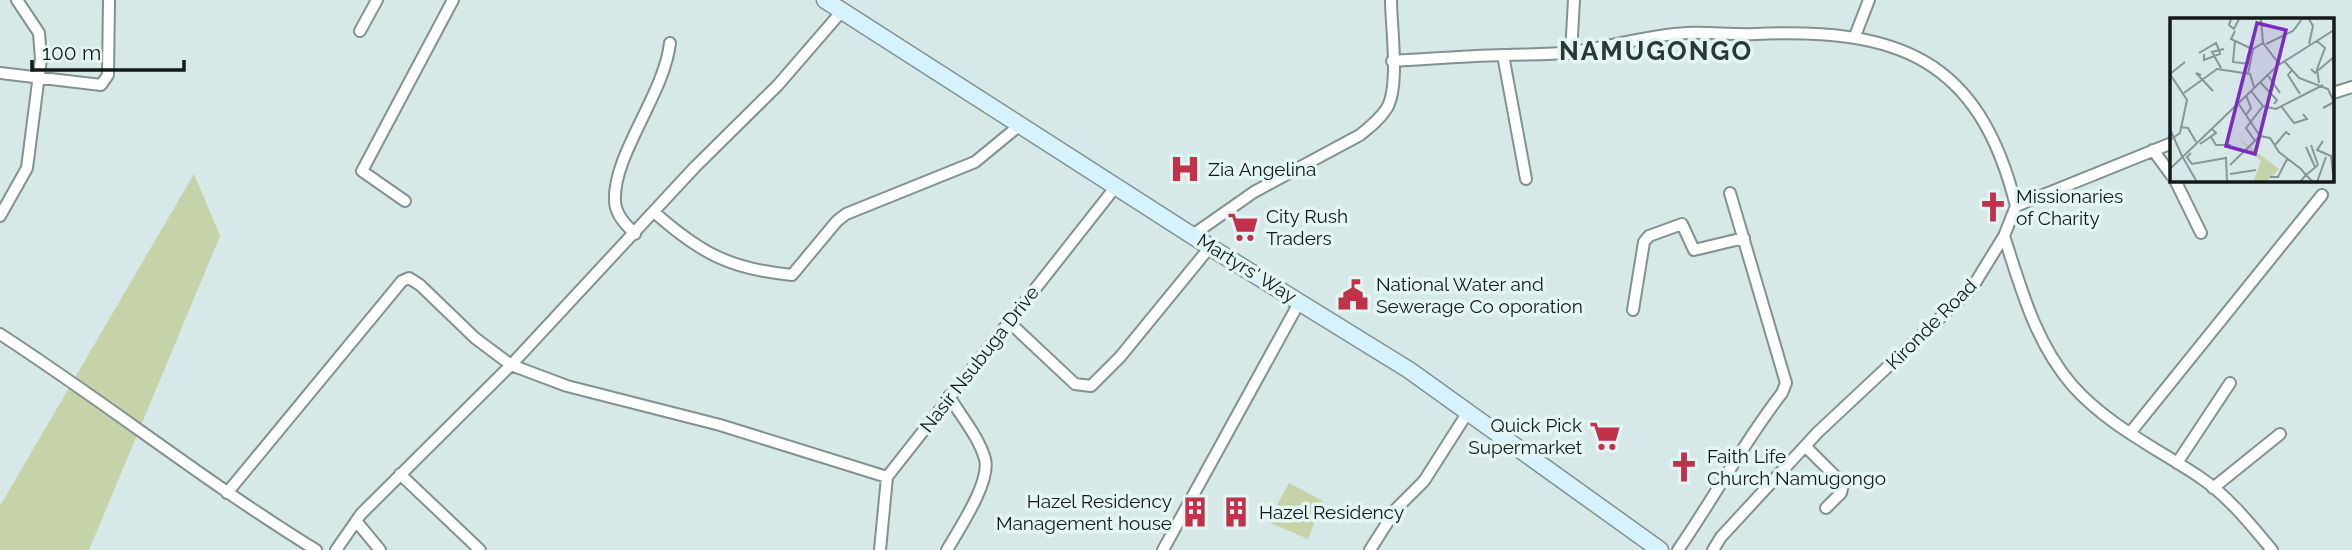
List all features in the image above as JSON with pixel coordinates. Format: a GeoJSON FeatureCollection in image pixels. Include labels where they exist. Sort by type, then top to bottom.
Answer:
{"type":"FeatureCollection","features":[{"type":"Feature","properties":{"kind":"main road","name":"Martyrs' Way"},"geometry":{"type":"LineString","coordinates":[[825,0],[1194,234],[1210,247],[1409,369],[1660,550]]}},
{"type":"Feature","properties":{"kind":"street"},"geometry":{"type":"LineString","coordinates":[[0,216],[27,168],[38,76],[39,33],[17,0]]}},
{"type":"Feature","properties":{"kind":"street"},"geometry":{"type":"LineString","coordinates":[[0,73],[101,86],[106,80],[109,0]]}},
{"type":"Feature","properties":{"kind":"street"},"geometry":{"type":"LineString","coordinates":[[360,31],[376,0]]}},
{"type":"Feature","properties":{"kind":"street"},"geometry":{"type":"LineString","coordinates":[[405,201],[362,171],[453,0]]}},
{"type":"Feature","properties":{"kind":"street"},"geometry":{"type":"LineString","coordinates":[[1194,234],[1254,192],[1371,126],[1390,99],[1391,0]]}},
{"type":"Feature","properties":{"kind":"street"},"geometry":{"type":"LineString","coordinates":[[1571,52],[1574,0]]}},
{"type":"Feature","properties":{"kind":"street"},"geometry":{"type":"LineString","coordinates":[[1855,36],[1869,0]]}},
{"type":"Feature","properties":{"kind":"street"},"geometry":{"type":"LineString","coordinates":[[336,550],[356,521],[400,474],[511,365],[695,167],[778,85],[842,11]]}},
{"type":"Feature","properties":{"kind":"street"},"geometry":{"type":"LineString","coordinates":[[1392,61],[1571,52],[1685,33],[1802,32],[1855,36],[1901,48],[1925,61],[1972,104],[1993,137],[2008,173],[2016,206],[2170,145]]}},
{"type":"Feature","properties":{"kind":"street"},"geometry":{"type":"LineString","coordinates":[[635,234],[619,215],[615,202],[617,184],[629,148],[645,118],[667,64],[670,43]]}},
{"type":"Feature","properties":{"kind":"street"},"geometry":{"type":"LineString","coordinates":[[1503,55],[1526,179]]}},
{"type":"Feature","properties":{"kind":"street"},"geometry":{"type":"LineString","coordinates":[[2334,93],[2352,87]]}},
{"type":"Feature","properties":{"kind":"street"},"geometry":{"type":"LineString","coordinates":[[654,212],[683,238],[713,257],[757,272],[792,275],[846,214],[975,162],[1020,125]]}},
{"type":"Feature","properties":{"kind":"street"},"geometry":{"type":"LineString","coordinates":[[2153,150],[2170,173]]}},
{"type":"Feature","properties":{"kind":"street"},"geometry":{"type":"LineString","coordinates":[[2176,182],[2201,233]]}},
{"type":"Feature","properties":{"kind":"street","name":"Nasir Nsubuga Drive"},"geometry":{"type":"LineString","coordinates":[[887,477],[1117,185]]}},
{"type":"Feature","properties":{"kind":"street"},"geometry":{"type":"LineString","coordinates":[[1678,550],[1716,495],[1741,447],[1785,388],[1786,377],[1730,193]]}},
{"type":"Feature","properties":{"kind":"street"},"geometry":{"type":"LineString","coordinates":[[2130,433],[2322,195]]}},
{"type":"Feature","properties":{"kind":"street","name":"Kironde Road"},"geometry":{"type":"LineString","coordinates":[[1713,550],[1721,537],[1805,446],[1972,288],[2004,236],[2016,206]]}},
{"type":"Feature","properties":{"kind":"street"},"geometry":{"type":"LineString","coordinates":[[1633,310],[1644,242],[1649,236],[1682,224],[1692,248],[1701,250],[1744,238]]}},
{"type":"Feature","properties":{"kind":"street"},"geometry":{"type":"LineString","coordinates":[[2004,236],[2027,307],[2048,351],[2072,385],[2130,433],[2213,488],[2272,550]]}},
{"type":"Feature","properties":{"kind":"street"},"geometry":{"type":"LineString","coordinates":[[1009,322],[1075,384],[1091,386],[1121,357],[1210,247]]}},
{"type":"Feature","properties":{"kind":"street"},"geometry":{"type":"LineString","coordinates":[[227,493],[405,279],[420,285],[475,338],[511,365],[567,386],[720,425],[887,477],[880,550]]}},
{"type":"Feature","properties":{"kind":"street"},"geometry":{"type":"LineString","coordinates":[[1163,550],[1300,301]]}},
{"type":"Feature","properties":{"kind":"street"},"geometry":{"type":"LineString","coordinates":[[0,334],[82,387],[227,493],[316,550]]}},
{"type":"Feature","properties":{"kind":"street"},"geometry":{"type":"LineString","coordinates":[[2177,463],[2230,383]]}},
{"type":"Feature","properties":{"kind":"street"},"geometry":{"type":"LineString","coordinates":[[947,550],[981,487],[986,466],[982,452],[949,396]]}},
{"type":"Feature","properties":{"kind":"street"},"geometry":{"type":"LineString","coordinates":[[1370,550],[1396,509],[1424,481],[1468,412]]}},
{"type":"Feature","properties":{"kind":"street"},"geometry":{"type":"LineString","coordinates":[[2213,488],[2280,434]]}},
{"type":"Feature","properties":{"kind":"street"},"geometry":{"type":"LineString","coordinates":[[1805,446],[1843,484],[1841,494],[1826,508]]}},
{"type":"Feature","properties":{"kind":"street"},"geometry":{"type":"LineString","coordinates":[[400,474],[480,550]]}},
{"type":"Feature","properties":{"kind":"street"},"geometry":{"type":"LineString","coordinates":[[356,521],[380,550]]}},
{"type":"Feature","properties":{"kind":"green space"},"geometry":{"type":"Polygon","coordinates":[[[194,174],[220,236],[89,550],[0,550],[0,506],[194,174]]]}},
{"type":"Feature","properties":{"kind":"green space"},"geometry":{"type":"Polygon","coordinates":[[[1289,483],[1323,501],[1308,539],[1268,522],[1289,483]]]}},
{"type":"Feature","properties":{"kind":"place","name":"Zia Angelina"},"geometry":{"type":"Point","coordinates":[1185,169]}},
{"type":"Feature","properties":{"kind":"place","name":"Missionaries of Charity"},"geometry":{"type":"Point","coordinates":[1993,207]}},
{"type":"Feature","properties":{"kind":"place","name":"City Rush Traders"},"geometry":{"type":"Point","coordinates":[1243,227]}},
{"type":"Feature","properties":{"kind":"place","name":"National Water and Sewerage Co oporation"},"geometry":{"type":"Point","coordinates":[1353,295]}},
{"type":"Feature","properties":{"kind":"place","name":"Quick Pick Supermarket"},"geometry":{"type":"Point","coordinates":[1605,436]}},
{"type":"Feature","properties":{"kind":"place","name":"Faith Life Church Namugongo"},"geometry":{"type":"Point","coordinates":[1684,467]}},
{"type":"Feature","properties":{"kind":"place","name":"Hazel Residency Management house"},"geometry":{"type":"Point","coordinates":[1195,512]}},
{"type":"Feature","properties":{"kind":"place","name":"Hazel Residency"},"geometry":{"type":"Point","coordinates":[1236,512]}},
{"type":"Feature","properties":{"kind":"district","name":"NAMUGONGO"},"geometry":{"type":"Point","coordinates":[1656,51]}}]}
